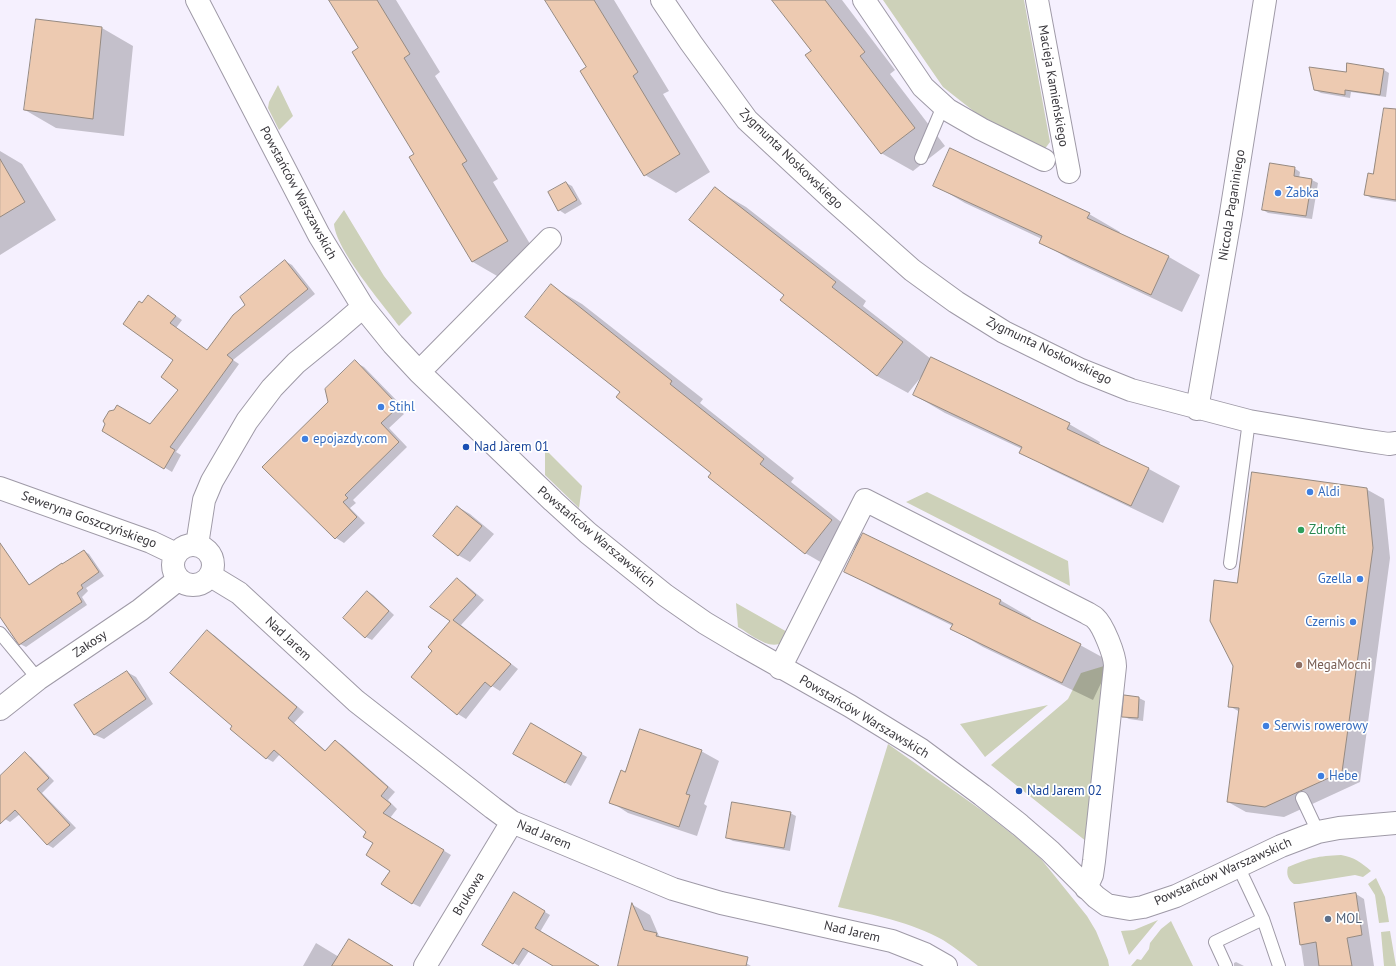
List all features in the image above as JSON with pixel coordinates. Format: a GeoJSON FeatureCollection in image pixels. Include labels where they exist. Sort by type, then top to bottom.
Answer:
{"type":"FeatureCollection","features":[{"type":"Feature","properties":{"kind":"street","name":"Powstańców Warszawskich"},"geometry":{"type":"LineString","coordinates":[[197,0],[319,236],[363,307],[393,344],[419,372],[553,501],[628,566],[665,595],[705,622],[780,668],[850,706],[920,749],[1020,825],[1050,851],[1086,888],[1107,905],[1130,909],[1143,907],[1176,896],[1281,846],[1318,832],[1338,828],[1396,823]]}},
{"type":"Feature","properties":{"kind":"street","name":"Zygmunta Noskowskiego"},"geometry":{"type":"LineString","coordinates":[[662,0],[747,120],[912,270],[956,302],[1004,332],[1081,370],[1131,390],[1197,409],[1249,422],[1389,444],[1396,443]]}},
{"type":"Feature","properties":{"kind":"street","name":"Macieja Kamieńskiego"},"geometry":{"type":"LineString","coordinates":[[864,0],[923,87],[943,106],[981,130],[1044,160]]}},
{"type":"Feature","properties":{"kind":"street","name":"Macieja Kamieńskiego"},"geometry":{"type":"LineString","coordinates":[[1037,0],[1068,172]]}},
{"type":"Feature","properties":{"kind":"street","name":"Niccola Paganiniego"},"geometry":{"type":"LineString","coordinates":[[1197,409],[1233,205],[1265,0]]}},
{"type":"Feature","properties":{"kind":"street"},"geometry":{"type":"LineString","coordinates":[[419,372],[550,239]]}},
{"type":"Feature","properties":{"kind":"street"},"geometry":{"type":"LineString","coordinates":[[197,545],[204,500],[212,481],[247,421],[272,388],[296,363],[363,307]]}},
{"type":"Feature","properties":{"kind":"street","name":"Seweryna Goszczyńskiego"},"geometry":{"type":"LineString","coordinates":[[0,488],[151,542],[176,554]]}},
{"type":"Feature","properties":{"kind":"street"},"geometry":{"type":"LineString","coordinates":[[780,668],[864,500],[1087,613],[1096,619],[1111,646],[1115,659],[1115,666],[1094,861],[1092,875],[1086,888]]}},
{"type":"Feature","properties":{"kind":"street"},"geometry":{"type":"LineString","coordinates":[[189,545],[197,545],[203,547],[211,555],[214,562],[214,569],[211,576],[203,583],[197,585],[184,584],[175,574],[173,568],[176,554],[182,548],[189,545]]}},
{"type":"Feature","properties":{"kind":"street","name":"Nad Jarem"},"geometry":{"type":"LineString","coordinates":[[211,576],[239,593],[356,701],[512,822],[673,889],[721,903],[892,941],[925,954],[946,966]]}},
{"type":"Feature","properties":{"kind":"street","name":"Zakosy"},"geometry":{"type":"LineString","coordinates":[[0,709],[38,679],[140,610],[179,579]]}},
{"type":"Feature","properties":{"kind":"street","name":"Brukowa"},"geometry":{"type":"LineString","coordinates":[[425,966],[512,822]]}},
{"type":"Feature","properties":{"kind":"lane"},"geometry":{"type":"LineString","coordinates":[[921,158],[943,106]]}},
{"type":"Feature","properties":{"kind":"lane"},"geometry":{"type":"LineString","coordinates":[[1230,563],[1249,422]]}},
{"type":"Feature","properties":{"kind":"lane"},"geometry":{"type":"LineString","coordinates":[[0,633],[38,679]]}},
{"type":"Feature","properties":{"kind":"lane"},"geometry":{"type":"LineString","coordinates":[[1302,798],[1318,832]]}},
{"type":"Feature","properties":{"kind":"lane"},"geometry":{"type":"LineString","coordinates":[[1238,866],[1263,919],[1279,966]]}},
{"type":"Feature","properties":{"kind":"lane"},"geometry":{"type":"LineString","coordinates":[[1226,966],[1215,942],[1263,919]]}},
{"type":"Feature","properties":{"kind":"green space"},"geometry":{"type":"Polygon","coordinates":[[[883,0],[1024,0],[1050,142],[1044,150],[976,113],[943,87],[883,0]]]}},
{"type":"Feature","properties":{"kind":"green space"},"geometry":{"type":"Polygon","coordinates":[[[278,85],[293,116],[279,130],[268,108],[269,102],[278,85]]]}},
{"type":"Feature","properties":{"kind":"green space"},"geometry":{"type":"Polygon","coordinates":[[[344,210],[384,276],[412,313],[399,326],[361,276],[343,248],[334,224],[344,210]]]}},
{"type":"Feature","properties":{"kind":"green space"},"geometry":{"type":"Polygon","coordinates":[[[545,449],[582,486],[579,508],[545,475],[545,449]]]}},
{"type":"Feature","properties":{"kind":"green space"},"geometry":{"type":"Polygon","coordinates":[[[927,492],[1068,561],[1070,586],[906,502],[927,492]]]}},
{"type":"Feature","properties":{"kind":"green space"},"geometry":{"type":"Polygon","coordinates":[[[736,603],[789,633],[783,641],[778,644],[773,645],[760,641],[738,627],[736,603]]]}},
{"type":"Feature","properties":{"kind":"green space"},"geometry":{"type":"Polygon","coordinates":[[[1104,666],[1087,842],[991,765],[1068,699],[1081,673],[1104,666]]]}},
{"type":"Feature","properties":{"kind":"green space"},"geometry":{"type":"Polygon","coordinates":[[[1048,705],[985,757],[960,724],[1048,705]]]}},
{"type":"Feature","properties":{"kind":"green space"},"geometry":{"type":"Polygon","coordinates":[[[888,744],[984,812],[1041,859],[1087,916],[1096,931],[1109,966],[978,966],[943,940],[918,928],[838,907],[888,744]]]}},
{"type":"Feature","properties":{"kind":"green space"},"geometry":{"type":"Polygon","coordinates":[[[1341,855],[1358,861],[1371,871],[1363,877],[1355,875],[1299,884],[1294,884],[1288,877],[1288,867],[1295,864],[1314,858],[1341,855]]]}},
{"type":"Feature","properties":{"kind":"green space"},"geometry":{"type":"Polygon","coordinates":[[[1376,878],[1385,897],[1389,922],[1379,923],[1375,895],[1368,884],[1376,878]]]}},
{"type":"Feature","properties":{"kind":"green space"},"geometry":{"type":"Polygon","coordinates":[[[1158,920],[1129,955],[1121,931],[1134,930],[1158,920]]]}},
{"type":"Feature","properties":{"kind":"green space"},"geometry":{"type":"Polygon","coordinates":[[[1171,921],[1193,966],[1131,966],[1137,959],[1141,960],[1149,949],[1150,943],[1161,929],[1171,921]]]}},
{"type":"Feature","properties":{"kind":"green space"},"geometry":{"type":"Polygon","coordinates":[[[1390,931],[1396,966],[1384,966],[1381,932],[1390,931]]]}},
{"type":"Feature","properties":{"kind":"building"},"geometry":{"type":"Polygon","coordinates":[[[329,0],[377,0],[410,54],[404,58],[467,161],[462,164],[508,241],[472,262],[409,157],[414,154],[352,52],[358,48],[329,0]]]}},
{"type":"Feature","properties":{"kind":"building"},"geometry":{"type":"Polygon","coordinates":[[[545,0],[594,0],[638,72],[633,76],[680,154],[644,176],[580,71],[586,67],[545,0]]]}},
{"type":"Feature","properties":{"kind":"building"},"geometry":{"type":"Polygon","coordinates":[[[772,0],[825,0],[865,52],[860,56],[915,128],[881,154],[805,55],[811,51],[772,0]]]}},
{"type":"Feature","properties":{"kind":"building"},"geometry":{"type":"Polygon","coordinates":[[[36,19],[102,27],[93,119],[24,110],[36,19]]]}},
{"type":"Feature","properties":{"kind":"building"},"geometry":{"type":"Polygon","coordinates":[[[1347,63],[1384,69],[1380,95],[1345,90],[1345,95],[1314,90],[1309,67],[1346,72],[1347,63]]]}},
{"type":"Feature","properties":{"kind":"building"},"geometry":{"type":"Polygon","coordinates":[[[1384,108],[1396,109],[1396,200],[1364,195],[1368,173],[1373,174],[1384,108]]]}},
{"type":"Feature","properties":{"kind":"building"},"geometry":{"type":"Polygon","coordinates":[[[950,148],[1090,213],[1087,218],[1169,256],[1151,295],[1039,243],[1042,236],[933,186],[950,148]]]}},
{"type":"Feature","properties":{"kind":"building"},"geometry":{"type":"Polygon","coordinates":[[[0,159],[25,202],[0,217],[0,159]]]}},
{"type":"Feature","properties":{"kind":"building","name":"Żabka"},"geometry":{"type":"Polygon","coordinates":[[[1270,163],[1295,167],[1294,176],[1312,179],[1306,216],[1262,210],[1270,163]]]}},
{"type":"Feature","properties":{"kind":"building"},"geometry":{"type":"Polygon","coordinates":[[[566,182],[577,200],[558,211],[548,192],[566,182]]]}},
{"type":"Feature","properties":{"kind":"building"},"geometry":{"type":"Polygon","coordinates":[[[715,187],[836,282],[832,287],[903,342],[877,376],[780,300],[784,295],[689,220],[715,187]]]}},
{"type":"Feature","properties":{"kind":"building"},"geometry":{"type":"Polygon","coordinates":[[[285,260],[308,289],[227,355],[233,360],[170,447],[175,450],[164,469],[102,431],[105,424],[103,421],[109,411],[114,410],[117,405],[150,424],[178,390],[161,377],[173,360],[123,324],[139,301],[142,303],[148,295],[176,316],[170,323],[207,350],[233,315],[245,305],[240,297],[285,260]]]}},
{"type":"Feature","properties":{"kind":"building"},"geometry":{"type":"Polygon","coordinates":[[[551,284],[672,381],[670,384],[764,459],[760,464],[832,520],[805,554],[708,477],[711,473],[616,397],[620,392],[525,317],[551,284]]]}},
{"type":"Feature","properties":{"kind":"building"},"geometry":{"type":"Polygon","coordinates":[[[931,357],[1070,423],[1067,429],[1149,468],[1131,506],[1019,453],[1022,447],[913,395],[931,357]]]}},
{"type":"Feature","properties":{"kind":"building"},"geometry":{"type":"Polygon","coordinates":[[[355,360],[393,400],[390,402],[396,409],[381,423],[399,442],[345,495],[348,498],[343,502],[357,517],[335,539],[262,467],[328,402],[325,389],[355,360]]]}},
{"type":"Feature","properties":{"kind":"building"},"geometry":{"type":"Polygon","coordinates":[[[1252,472],[1367,488],[1373,548],[1342,772],[1265,807],[1227,802],[1239,708],[1228,707],[1233,666],[1210,621],[1214,580],[1237,583],[1252,472]]]}},
{"type":"Feature","properties":{"kind":"building"},"geometry":{"type":"Polygon","coordinates":[[[457,506],[482,526],[458,556],[433,536],[457,506]]]}},
{"type":"Feature","properties":{"kind":"building"},"geometry":{"type":"Polygon","coordinates":[[[863,533],[1001,600],[999,604],[1081,644],[1062,683],[950,629],[953,624],[844,572],[863,533]]]}},
{"type":"Feature","properties":{"kind":"building"},"geometry":{"type":"Polygon","coordinates":[[[0,543],[29,585],[84,550],[99,572],[81,585],[83,588],[77,593],[82,602],[19,645],[0,617],[0,543]]]}},
{"type":"Feature","properties":{"kind":"building"},"geometry":{"type":"Polygon","coordinates":[[[457,578],[476,595],[453,620],[511,664],[491,687],[485,682],[457,715],[411,677],[432,651],[428,647],[450,621],[430,607],[457,578]]]}},
{"type":"Feature","properties":{"kind":"building"},"geometry":{"type":"Polygon","coordinates":[[[367,591],[389,611],[365,638],[343,618],[367,591]]]}},
{"type":"Feature","properties":{"kind":"building"},"geometry":{"type":"Polygon","coordinates":[[[207,630],[297,707],[288,718],[325,751],[335,740],[388,787],[381,796],[391,804],[383,813],[444,850],[412,904],[381,884],[390,871],[366,855],[373,843],[363,837],[366,832],[274,750],[266,759],[230,729],[232,726],[170,673],[207,630]]]}},
{"type":"Feature","properties":{"kind":"building"},"geometry":{"type":"Polygon","coordinates":[[[127,671],[146,699],[94,735],[74,705],[127,671]]]}},
{"type":"Feature","properties":{"kind":"building"},"geometry":{"type":"Polygon","coordinates":[[[1124,695],[1139,697],[1138,718],[1122,717],[1124,695]]]}},
{"type":"Feature","properties":{"kind":"building"},"geometry":{"type":"Polygon","coordinates":[[[531,723],[582,753],[565,783],[513,754],[531,723]]]}},
{"type":"Feature","properties":{"kind":"building"},"geometry":{"type":"Polygon","coordinates":[[[640,729],[702,750],[686,794],[690,795],[679,827],[609,803],[621,770],[625,772],[640,729]]]}},
{"type":"Feature","properties":{"kind":"building"},"geometry":{"type":"Polygon","coordinates":[[[25,752],[49,778],[37,789],[70,825],[47,845],[15,810],[0,824],[0,776],[25,752]]]}},
{"type":"Feature","properties":{"kind":"building"},"geometry":{"type":"Polygon","coordinates":[[[732,802],[791,812],[784,848],[726,838],[732,802]]]}},
{"type":"Feature","properties":{"kind":"building"},"geometry":{"type":"Polygon","coordinates":[[[514,892],[545,911],[535,928],[599,966],[553,966],[523,948],[513,964],[482,945],[514,892]]]}},
{"type":"Feature","properties":{"kind":"building","name":"MOL"},"geometry":{"type":"Polygon","coordinates":[[[1356,893],[1362,935],[1347,938],[1352,966],[1319,966],[1316,942],[1300,945],[1294,903],[1356,893]]]}},
{"type":"Feature","properties":{"kind":"building"},"geometry":{"type":"Polygon","coordinates":[[[632,903],[644,930],[657,933],[656,936],[748,957],[746,966],[618,966],[632,903]]]}},
{"type":"Feature","properties":{"kind":"building"},"geometry":{"type":"Polygon","coordinates":[[[349,939],[393,966],[332,966],[349,939]]]}},
{"type":"Feature","properties":{"kind":"place","name":"Żabka"},"geometry":{"type":"Point","coordinates":[1278,193]}},
{"type":"Feature","properties":{"kind":"place","name":"Stihl"},"geometry":{"type":"Point","coordinates":[381,407]}},
{"type":"Feature","properties":{"kind":"place","name":"epojazdy.com"},"geometry":{"type":"Point","coordinates":[305,439]}},
{"type":"Feature","properties":{"kind":"place","name":"Nad Jarem 01"},"geometry":{"type":"Point","coordinates":[466,447]}},
{"type":"Feature","properties":{"kind":"place","name":"Aldi"},"geometry":{"type":"Point","coordinates":[1310,492]}},
{"type":"Feature","properties":{"kind":"place","name":"Zdrofit"},"geometry":{"type":"Point","coordinates":[1301,530]}},
{"type":"Feature","properties":{"kind":"place","name":"Gzella"},"geometry":{"type":"Point","coordinates":[1360,579]}},
{"type":"Feature","properties":{"kind":"place","name":"Czernis"},"geometry":{"type":"Point","coordinates":[1353,622]}},
{"type":"Feature","properties":{"kind":"place","name":"MegaMocni"},"geometry":{"type":"Point","coordinates":[1299,665]}},
{"type":"Feature","properties":{"kind":"place","name":"Serwis rowerowy"},"geometry":{"type":"Point","coordinates":[1266,726]}},
{"type":"Feature","properties":{"kind":"place","name":"Hebe"},"geometry":{"type":"Point","coordinates":[1321,776]}},
{"type":"Feature","properties":{"kind":"place","name":"Nad Jarem 02"},"geometry":{"type":"Point","coordinates":[1019,791]}},
{"type":"Feature","properties":{"kind":"place","name":"MOL"},"geometry":{"type":"Point","coordinates":[1328,919]}}]}
